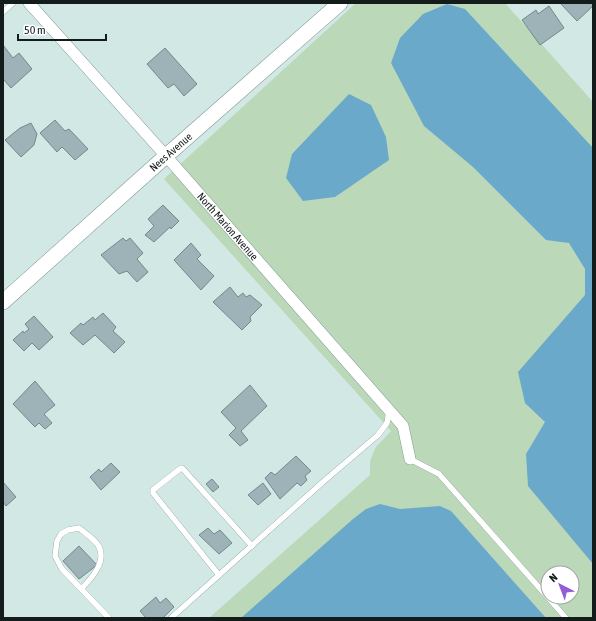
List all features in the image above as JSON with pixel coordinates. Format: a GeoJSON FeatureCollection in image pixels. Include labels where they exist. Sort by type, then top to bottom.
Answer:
{"type":"FeatureCollection","features":[{"type":"Feature","properties":{"kind":"main road","name":"Nees Avenue"},"geometry":{"type":"LineString","coordinates":[[3,302],[340,3]]}},
{"type":"Feature","properties":{"kind":"street","name":"North Marion Avenue"},"geometry":{"type":"LineString","coordinates":[[28,3],[166,156],[402,426],[410,459]]}},
{"type":"Feature","properties":{"kind":"lane"},"geometry":{"type":"LineString","coordinates":[[3,12],[13,3]]}},
{"type":"Feature","properties":{"kind":"lane"},"geometry":{"type":"LineString","coordinates":[[171,618],[324,481],[378,435],[387,423],[389,411]]}},
{"type":"Feature","properties":{"kind":"lane"},"geometry":{"type":"LineString","coordinates":[[410,459],[439,474],[566,618]]}},
{"type":"Feature","properties":{"kind":"lane"},"geometry":{"type":"LineString","coordinates":[[219,575],[152,494],[153,490],[183,468],[252,546]]}},
{"type":"Feature","properties":{"kind":"lane"},"geometry":{"type":"LineString","coordinates":[[81,589],[92,578],[97,569],[100,562],[100,550],[97,544],[79,528],[68,530],[61,534],[57,541],[55,556],[62,569],[81,589],[109,618]]}},
{"type":"Feature","properties":{"kind":"green space"},"geometry":{"type":"Polygon","coordinates":[[[356,3],[505,3],[593,102],[593,618],[209,618],[370,475],[370,461],[376,447],[391,431],[164,179],[356,3]]]}},
{"type":"Feature","properties":{"kind":"water"},"geometry":{"type":"Polygon","coordinates":[[[447,4],[465,9],[593,148],[593,564],[528,486],[526,454],[545,422],[525,403],[518,372],[585,295],[585,269],[569,243],[546,240],[473,167],[424,126],[391,63],[400,38],[423,14],[447,4]]]}},
{"type":"Feature","properties":{"kind":"water"},"geometry":{"type":"Polygon","coordinates":[[[349,94],[371,105],[386,137],[389,160],[335,197],[303,201],[286,178],[292,154],[349,94]]]}},
{"type":"Feature","properties":{"kind":"water"},"geometry":{"type":"Polygon","coordinates":[[[380,504],[400,509],[440,506],[451,511],[546,618],[241,618],[353,519],[366,509],[380,504]]]}},
{"type":"Feature","properties":{"kind":"building"},"geometry":{"type":"Polygon","coordinates":[[[560,3],[593,3],[593,6],[577,21],[560,3]]]}},
{"type":"Feature","properties":{"kind":"building"},"geometry":{"type":"Polygon","coordinates":[[[549,6],[564,28],[540,45],[522,20],[536,10],[538,14],[549,6]]]}},
{"type":"Feature","properties":{"kind":"building"},"geometry":{"type":"Polygon","coordinates":[[[3,45],[13,58],[19,53],[32,69],[11,88],[3,79],[3,45]]]}},
{"type":"Feature","properties":{"kind":"building"},"geometry":{"type":"Polygon","coordinates":[[[165,48],[197,84],[184,96],[174,84],[168,88],[147,64],[165,48]]]}},
{"type":"Feature","properties":{"kind":"building"},"geometry":{"type":"Polygon","coordinates":[[[55,120],[65,131],[69,129],[88,149],[75,160],[62,147],[57,152],[40,133],[55,120]]]}},
{"type":"Feature","properties":{"kind":"building"},"geometry":{"type":"Polygon","coordinates":[[[31,123],[37,134],[34,145],[21,157],[5,140],[20,128],[31,123]]]}},
{"type":"Feature","properties":{"kind":"building"},"geometry":{"type":"Polygon","coordinates":[[[163,205],[179,221],[154,242],[145,235],[154,226],[148,219],[163,205]]]}},
{"type":"Feature","properties":{"kind":"building"},"geometry":{"type":"Polygon","coordinates":[[[123,238],[126,241],[130,238],[143,253],[137,259],[148,272],[137,282],[127,271],[119,274],[101,255],[123,238]]]}},
{"type":"Feature","properties":{"kind":"building"},"geometry":{"type":"Polygon","coordinates":[[[191,243],[201,255],[197,259],[214,276],[201,290],[174,260],[191,243]]]}},
{"type":"Feature","properties":{"kind":"building"},"geometry":{"type":"Polygon","coordinates":[[[230,287],[238,297],[243,293],[246,297],[250,295],[262,305],[250,317],[251,321],[242,330],[213,302],[230,287]]]}},
{"type":"Feature","properties":{"kind":"building"},"geometry":{"type":"Polygon","coordinates":[[[103,313],[116,327],[113,331],[125,342],[114,353],[95,335],[83,345],[70,333],[81,323],[83,325],[93,317],[95,320],[103,313]]]}},
{"type":"Feature","properties":{"kind":"building"},"geometry":{"type":"Polygon","coordinates":[[[34,316],[53,337],[39,350],[32,343],[24,351],[13,340],[23,331],[24,333],[29,329],[25,324],[34,316]]]}},
{"type":"Feature","properties":{"kind":"building"},"geometry":{"type":"Polygon","coordinates":[[[35,381],[55,405],[44,414],[52,423],[45,429],[39,423],[35,427],[13,404],[35,381]]]}},
{"type":"Feature","properties":{"kind":"building"},"geometry":{"type":"Polygon","coordinates":[[[250,385],[267,406],[241,431],[248,440],[240,446],[229,435],[236,428],[221,412],[250,385]]]}},
{"type":"Feature","properties":{"kind":"building"},"geometry":{"type":"Polygon","coordinates":[[[296,456],[311,471],[305,476],[307,480],[301,486],[297,483],[280,499],[265,478],[271,472],[275,475],[296,456]]]}},
{"type":"Feature","properties":{"kind":"building"},"geometry":{"type":"Polygon","coordinates":[[[111,463],[120,472],[101,490],[90,477],[99,469],[101,472],[111,463]]]}},
{"type":"Feature","properties":{"kind":"building"},"geometry":{"type":"Polygon","coordinates":[[[212,479],[219,487],[213,492],[206,484],[212,479]]]}},
{"type":"Feature","properties":{"kind":"building"},"geometry":{"type":"Polygon","coordinates":[[[3,482],[16,497],[6,506],[3,502],[3,482]]]}},
{"type":"Feature","properties":{"kind":"building"},"geometry":{"type":"Polygon","coordinates":[[[263,483],[271,494],[258,505],[248,495],[263,483]]]}},
{"type":"Feature","properties":{"kind":"building"},"geometry":{"type":"Polygon","coordinates":[[[208,528],[214,534],[220,530],[232,543],[219,554],[199,535],[208,528]]]}},
{"type":"Feature","properties":{"kind":"building"},"geometry":{"type":"Polygon","coordinates":[[[79,546],[97,565],[79,579],[63,561],[79,546]]]}},
{"type":"Feature","properties":{"kind":"building"},"geometry":{"type":"Polygon","coordinates":[[[156,597],[160,603],[166,598],[174,607],[163,618],[146,618],[140,611],[156,597]]]}}]}
